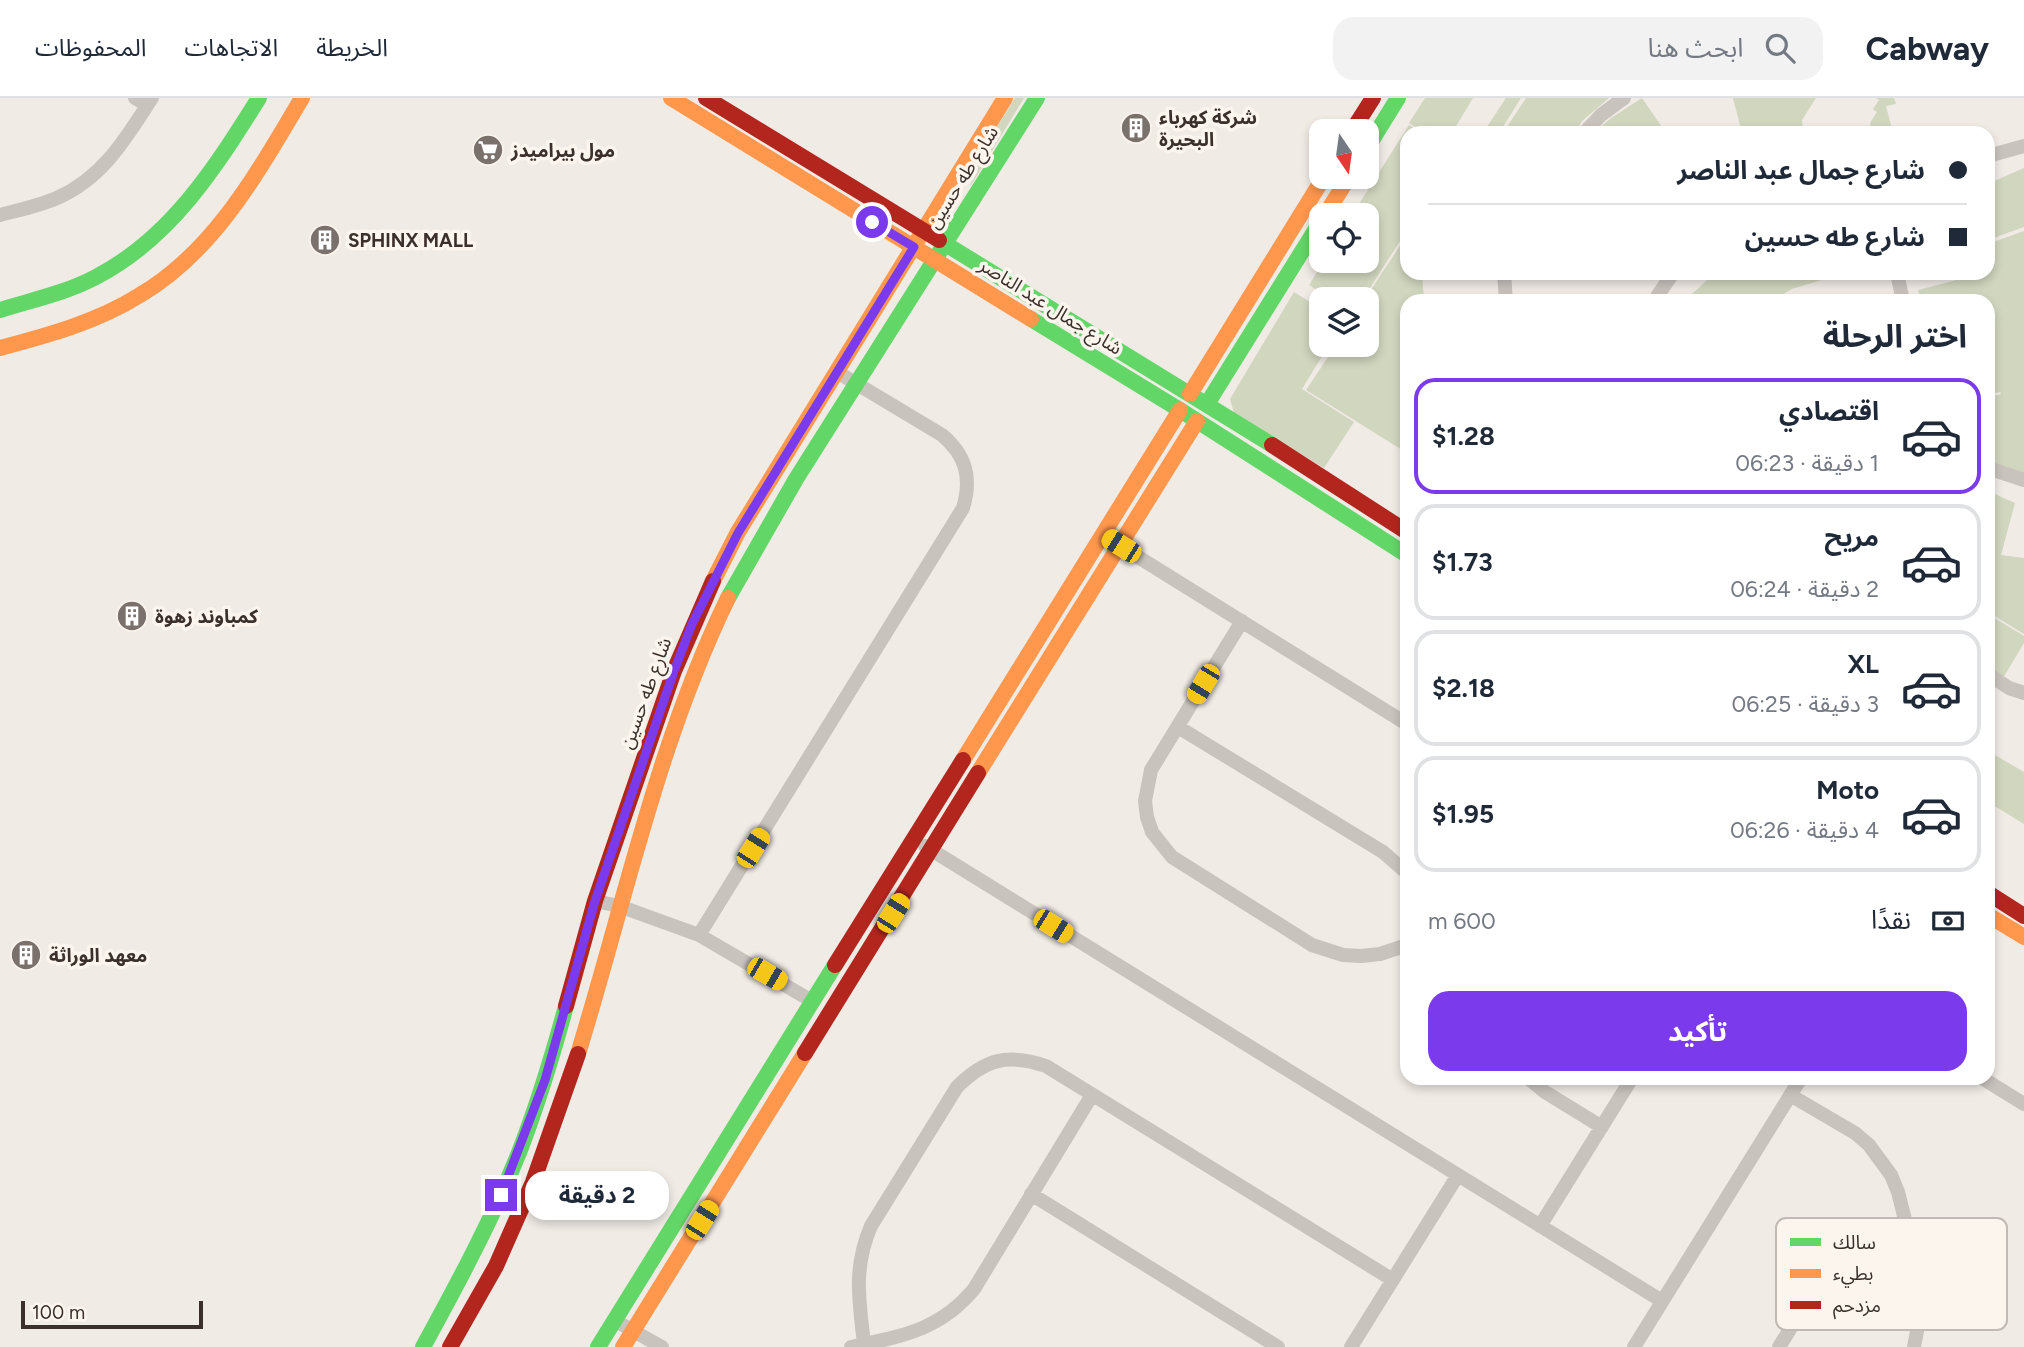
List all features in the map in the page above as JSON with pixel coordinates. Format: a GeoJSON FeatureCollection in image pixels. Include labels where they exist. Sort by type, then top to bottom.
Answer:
{"type":"FeatureCollection","features":[{"type":"Feature","properties":{"kind":"main road"},"geometry":{"type":"LineString","coordinates":[[0,310],[95,278],[149,243],[194,197],[259,98]]}},
{"type":"Feature","properties":{"kind":"main road"},"geometry":{"type":"LineString","coordinates":[[0,348],[109,313],[172,274],[200,249],[224,221],[302,98]]}},
{"type":"Feature","properties":{"kind":"main road","name":"شارع جمال عبد الناصر"},"geometry":{"type":"LineString","coordinates":[[671,98],[1180,410],[1400,550]]}},
{"type":"Feature","properties":{"kind":"main road","name":"شارع جمال عبد الناصر"},"geometry":{"type":"LineString","coordinates":[[706,98],[1207,404],[1400,527]]}},
{"type":"Feature","properties":{"kind":"main road","name":"شارع طه حسين"},"geometry":{"type":"LineString","coordinates":[[424,1347],[484,1232],[524,1138],[552,1057],[595,901],[674,671],[703,600],[738,533],[1005,98]]}},
{"type":"Feature","properties":{"kind":"main road","name":"شارع طه حسين"},"geometry":{"type":"LineString","coordinates":[[450,1347],[505,1249],[538,1176],[564,1101],[619,906],[685,702],[722,608],[758,540],[1037,98]]}},
{"type":"Feature","properties":{"kind":"main road"},"geometry":{"type":"LineString","coordinates":[[1360,119],[1373,98]]}},
{"type":"Feature","properties":{"kind":"main road"},"geometry":{"type":"LineString","coordinates":[[1379,129],[1398,98]]}},
{"type":"Feature","properties":{"kind":"main road"},"geometry":{"type":"LineString","coordinates":[[1190,394],[1317,189]]}},
{"type":"Feature","properties":{"kind":"main road"},"geometry":{"type":"LineString","coordinates":[[872,222],[881,206]]}},
{"type":"Feature","properties":{"kind":"main road"},"geometry":{"type":"LineString","coordinates":[[1207,404],[1309,240]]}},
{"type":"Feature","properties":{"kind":"main road"},"geometry":{"type":"LineString","coordinates":[[1024,314],[1034,298]]}},
{"type":"Feature","properties":{"kind":"main road"},"geometry":{"type":"LineString","coordinates":[[598,1347],[1180,410]]}},
{"type":"Feature","properties":{"kind":"main road"},"geometry":{"type":"LineString","coordinates":[[623,1347],[1197,421]]}},
{"type":"Feature","properties":{"kind":"main road"},"geometry":{"type":"LineString","coordinates":[[1341,513],[1352,496]]}},
{"type":"Feature","properties":{"kind":"main road"},"geometry":{"type":"LineString","coordinates":[[1365,528],[1376,512]]}},
{"type":"Feature","properties":{"kind":"main road"},"geometry":{"type":"LineString","coordinates":[[1995,897],[2024,916]]}},
{"type":"Feature","properties":{"kind":"main road"},"geometry":{"type":"LineString","coordinates":[[1995,919],[2024,937]]}},
{"type":"Feature","properties":{"kind":"street"},"geometry":{"type":"LineString","coordinates":[[1591,126],[1624,98]]}},
{"type":"Feature","properties":{"kind":"street"},"geometry":{"type":"LineString","coordinates":[[0,215],[56,198],[88,180],[121,147],[145,100]]}},
{"type":"Feature","properties":{"kind":"street"},"geometry":{"type":"LineString","coordinates":[[1995,154],[2024,146]]}},
{"type":"Feature","properties":{"kind":"street"},"geometry":{"type":"LineString","coordinates":[[699,935],[963,508],[967,495],[966,467],[953,444],[838,372]]}},
{"type":"Feature","properties":{"kind":"street"},"geometry":{"type":"LineString","coordinates":[[1995,470],[2024,480]]}},
{"type":"Feature","properties":{"kind":"street"},"geometry":{"type":"LineString","coordinates":[[1103,535],[1400,720]]}},
{"type":"Feature","properties":{"kind":"street"},"geometry":{"type":"LineString","coordinates":[[1242,621],[1151,770],[1145,801],[1153,832],[1172,857],[1320,948],[1343,955],[1361,956],[1380,954],[1400,947]]}},
{"type":"Feature","properties":{"kind":"street"},"geometry":{"type":"LineString","coordinates":[[1995,679],[2009,688],[2024,693]]}},
{"type":"Feature","properties":{"kind":"street"},"geometry":{"type":"LineString","coordinates":[[1178,727],[1384,852],[1400,867]]}},
{"type":"Feature","properties":{"kind":"street"},"geometry":{"type":"LineString","coordinates":[[914,839],[1662,1301]]}},
{"type":"Feature","properties":{"kind":"street"},"geometry":{"type":"LineString","coordinates":[[595,901],[619,906],[699,935],[812,1001]]}},
{"type":"Feature","properties":{"kind":"street"},"geometry":{"type":"LineString","coordinates":[[1091,1095],[974,1289],[936,1323],[921,1330],[857,1345],[858,1280],[863,1245],[871,1226],[957,1087],[971,1073],[988,1063],[1007,1059],[1027,1060],[1046,1066],[1393,1280]]}},
{"type":"Feature","properties":{"kind":"street"},"geometry":{"type":"LineString","coordinates":[[1536,1085],[1602,1127]]}},
{"type":"Feature","properties":{"kind":"street"},"geometry":{"type":"LineString","coordinates":[[1540,1226],[1628,1085]]}},
{"type":"Feature","properties":{"kind":"street"},"geometry":{"type":"LineString","coordinates":[[1634,1347],[1796,1085]]}},
{"type":"Feature","properties":{"kind":"street"},"geometry":{"type":"LineString","coordinates":[[1993,1085],[2024,1104]]}},
{"type":"Feature","properties":{"kind":"street"},"geometry":{"type":"LineString","coordinates":[[1790,1095],[1856,1133],[1881,1159],[1898,1192],[1905,1218]]}},
{"type":"Feature","properties":{"kind":"street"},"geometry":{"type":"LineString","coordinates":[[1351,1347],[1458,1175]]}},
{"type":"Feature","properties":{"kind":"street"},"geometry":{"type":"LineString","coordinates":[[1031,1194],[1278,1347]]}},
{"type":"Feature","properties":{"kind":"street"},"geometry":{"type":"LineString","coordinates":[[614,1321],[662,1347]]}},
{"type":"Feature","properties":{"kind":"street"},"geometry":{"type":"LineString","coordinates":[[1779,1347],[1790,1330]]}},
{"type":"Feature","properties":{"kind":"street"},"geometry":{"type":"LineString","coordinates":[[1914,1347],[1918,1330]]}},
{"type":"Feature","properties":{"kind":"green space"},"geometry":{"type":"Polygon","coordinates":[[[1015,98],[1024,98],[970,187],[978,158],[1015,98]]]}},
{"type":"Feature","properties":{"kind":"green space"},"geometry":{"type":"Polygon","coordinates":[[[1425,98],[1473,98],[1456,126],[1414,126],[1409,123],[1425,98]]]}},
{"type":"Feature","properties":{"kind":"green space"},"geometry":{"type":"Polygon","coordinates":[[[1506,98],[1521,98],[1503,126],[1488,126],[1506,98]]]}},
{"type":"Feature","properties":{"kind":"green space"},"geometry":{"type":"Polygon","coordinates":[[[1526,98],[1609,98],[1579,126],[1508,126],[1526,98]]]}},
{"type":"Feature","properties":{"kind":"green space"},"geometry":{"type":"Polygon","coordinates":[[[1642,98],[1661,126],[1602,126],[1642,98]]]}},
{"type":"Feature","properties":{"kind":"green space"},"geometry":{"type":"Polygon","coordinates":[[[1733,98],[1816,98],[1802,120],[1803,126],[1740,126],[1733,98]]]}},
{"type":"Feature","properties":{"kind":"green space"},"geometry":{"type":"Polygon","coordinates":[[[1876,98],[1894,98],[1896,104],[1886,106],[1891,126],[1870,126],[1877,112],[1873,109],[1879,100],[1876,98]]]}},
{"type":"Feature","properties":{"kind":"green space"},"geometry":{"type":"Polygon","coordinates":[[[1400,139],[1400,241],[1371,287],[1309,285],[1316,273],[1379,273],[1379,203],[1360,203],[1368,189],[1379,189],[1379,172],[1400,139]]]}},
{"type":"Feature","properties":{"kind":"green space"},"geometry":{"type":"Polygon","coordinates":[[[2024,168],[2024,227],[1995,237],[1995,181],[2024,168]]]}},
{"type":"Feature","properties":{"kind":"green space"},"geometry":{"type":"Polygon","coordinates":[[[2024,231],[2024,477],[1995,467],[1995,396],[2001,394],[1995,393],[1995,294],[1919,294],[1918,290],[1956,280],[1995,280],[1995,241],[2024,231]]]}},
{"type":"Feature","properties":{"kind":"green space"},"geometry":{"type":"Polygon","coordinates":[[[1400,246],[1400,280],[1422,280],[1424,294],[1400,294],[1400,449],[1306,390],[1328,357],[1379,357],[1379,287],[1373,287],[1400,246]]]}},
{"type":"Feature","properties":{"kind":"green space"},"geometry":{"type":"Polygon","coordinates":[[[1707,280],[1821,280],[1783,294],[1692,294],[1707,280]]]}},
{"type":"Feature","properties":{"kind":"green space"},"geometry":{"type":"Polygon","coordinates":[[[1294,292],[1309,301],[1309,357],[1322,357],[1302,389],[1354,422],[1324,468],[1234,413],[1230,399],[1294,292]]]}},
{"type":"Feature","properties":{"kind":"green space"},"geometry":{"type":"Polygon","coordinates":[[[1995,494],[2015,503],[2001,555],[2024,558],[2024,634],[1995,616],[1995,494]]]}},
{"type":"Feature","properties":{"kind":"green space"},"geometry":{"type":"Polygon","coordinates":[[[1995,618],[2024,636],[2024,643],[2003,678],[1995,673],[1995,618]]]}},
{"type":"Feature","properties":{"kind":"green space"},"geometry":{"type":"Polygon","coordinates":[[[1995,755],[2024,772],[2024,824],[1995,806],[1995,755]]]}},
{"type":"Feature","properties":{"kind":"traffic: fast"},"geometry":{"type":"LineString","coordinates":[[0,310],[85,283],[123,261],[147,242],[169,222],[208,175],[259,98]]}},
{"type":"Feature","properties":{"kind":"traffic: fast"},"geometry":{"type":"LineString","coordinates":[[728,598],[796,479],[1037,98]]}},
{"type":"Feature","properties":{"kind":"traffic: fast"},"geometry":{"type":"LineString","coordinates":[[1379,129],[1398,98]]}},
{"type":"Feature","properties":{"kind":"traffic: fast"},"geometry":{"type":"LineString","coordinates":[[939,240],[1272,445]]}},
{"type":"Feature","properties":{"kind":"traffic: fast"},"geometry":{"type":"LineString","coordinates":[[1207,404],[1309,240]]}},
{"type":"Feature","properties":{"kind":"traffic: fast"},"geometry":{"type":"LineString","coordinates":[[1031,319],[1180,410],[1400,551]]}},
{"type":"Feature","properties":{"kind":"traffic: fast"},"geometry":{"type":"LineString","coordinates":[[598,1347],[835,965]]}},
{"type":"Feature","properties":{"kind":"traffic: fast"},"geometry":{"type":"LineString","coordinates":[[423,1347],[475,1250],[510,1175],[539,1096],[566,1006]]}},
{"type":"Feature","properties":{"kind":"traffic: slow"},"geometry":{"type":"LineString","coordinates":[[0,348],[54,333],[107,313],[167,277],[191,256],[233,207],[302,98]]}},
{"type":"Feature","properties":{"kind":"traffic: slow"},"geometry":{"type":"LineString","coordinates":[[671,98],[1031,319]]}},
{"type":"Feature","properties":{"kind":"traffic: slow"},"geometry":{"type":"LineString","coordinates":[[713,581],[738,532],[1005,98]]}},
{"type":"Feature","properties":{"kind":"traffic: slow"},"geometry":{"type":"LineString","coordinates":[[1190,394],[1317,189]]}},
{"type":"Feature","properties":{"kind":"traffic: slow"},"geometry":{"type":"LineString","coordinates":[[1333,203],[1341,189]]}},
{"type":"Feature","properties":{"kind":"traffic: slow"},"geometry":{"type":"LineString","coordinates":[[963,760],[1180,410]]}},
{"type":"Feature","properties":{"kind":"traffic: slow"},"geometry":{"type":"LineString","coordinates":[[978,773],[1197,421]]}},
{"type":"Feature","properties":{"kind":"traffic: slow"},"geometry":{"type":"LineString","coordinates":[[578,1054],[662,765],[703,653],[728,598]]}},
{"type":"Feature","properties":{"kind":"traffic: slow"},"geometry":{"type":"LineString","coordinates":[[1995,919],[2024,937]]}},
{"type":"Feature","properties":{"kind":"traffic: slow"},"geometry":{"type":"LineString","coordinates":[[623,1347],[805,1053]]}},
{"type":"Feature","properties":{"kind":"traffic: jam"},"geometry":{"type":"LineString","coordinates":[[706,98],[939,240]]}},
{"type":"Feature","properties":{"kind":"traffic: jam"},"geometry":{"type":"LineString","coordinates":[[1360,119],[1373,98]]}},
{"type":"Feature","properties":{"kind":"traffic: jam"},"geometry":{"type":"LineString","coordinates":[[1272,445],[1400,527]]}},
{"type":"Feature","properties":{"kind":"traffic: jam"},"geometry":{"type":"LineString","coordinates":[[566,1006],[595,901],[674,671],[713,581]]}},
{"type":"Feature","properties":{"kind":"traffic: jam"},"geometry":{"type":"LineString","coordinates":[[835,965],[963,760]]}},
{"type":"Feature","properties":{"kind":"traffic: jam"},"geometry":{"type":"LineString","coordinates":[[805,1053],[978,773]]}},
{"type":"Feature","properties":{"kind":"traffic: jam"},"geometry":{"type":"LineString","coordinates":[[1995,897],[2024,916]]}},
{"type":"Feature","properties":{"kind":"traffic: jam"},"geometry":{"type":"LineString","coordinates":[[450,1347],[496,1266],[533,1182],[578,1054]]}},
{"type":"Feature","properties":{"kind":"place","name":"شركة كهرباء البحيرة"},"geometry":{"type":"Point","coordinates":[1136,128]}},
{"type":"Feature","properties":{"kind":"place","name":"مول بيراميدز"},"geometry":{"type":"Point","coordinates":[488,150]}},
{"type":"Feature","properties":{"kind":"place","name":"SPHINX MALL"},"geometry":{"type":"Point","coordinates":[325,240]}},
{"type":"Feature","properties":{"kind":"place","name":"كمباوند زهوة"},"geometry":{"type":"Point","coordinates":[132,616]}},
{"type":"Feature","properties":{"kind":"place","name":"معهد الوراثة"},"geometry":{"type":"Point","coordinates":[26,955]}},
{"type":"Feature","properties":{"kind":"route"},"geometry":{"type":"LineString","coordinates":[[501,1195],[545,1080],[595,901],[692,624],[738,533],[914,247],[872,222]]}}]}
